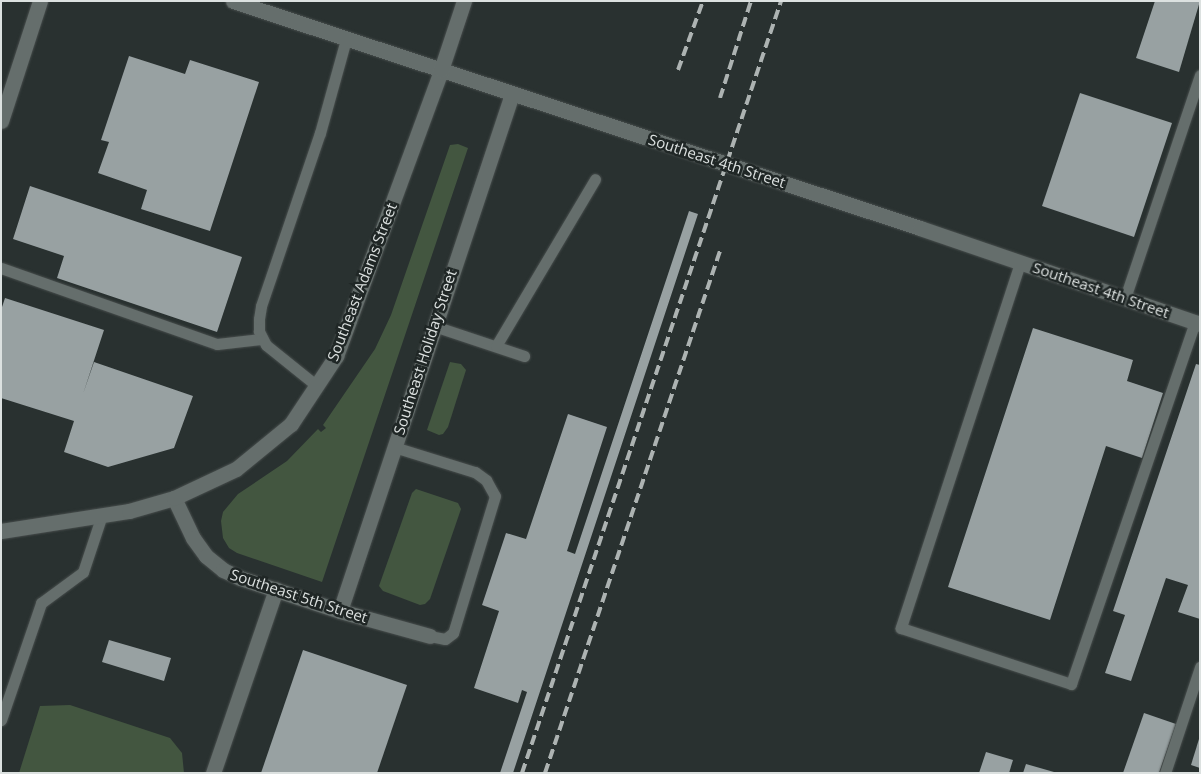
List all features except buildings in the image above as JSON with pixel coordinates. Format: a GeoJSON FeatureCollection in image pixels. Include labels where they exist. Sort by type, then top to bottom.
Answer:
{"type":"FeatureCollection","features":[{"type":"Feature","properties":{"kind":"street"},"geometry":{"type":"LineString","coordinates":[[1,121],[40,1]]}},
{"type":"Feature","properties":{"kind":"street","name":"Southeast 4th Street"},"geometry":{"type":"LineString","coordinates":[[233,1],[262,6],[346,39],[1197,323]]}},
{"type":"Feature","properties":{"kind":"street","name":"Southeast Adams Street"},"geometry":{"type":"LineString","coordinates":[[174,498],[236,469],[266,446],[291,424],[336,356],[441,70],[464,1]]}},
{"type":"Feature","properties":{"kind":"street","name":"Southeast Holiday Street"},"geometry":{"type":"LineString","coordinates":[[340,611],[512,94]]}},
{"type":"Feature","properties":{"kind":"street"},"geometry":{"type":"LineString","coordinates":[[1,531],[130,511],[174,498]]}},
{"type":"Feature","properties":{"kind":"street","name":"Southeast 5th Street"},"geometry":{"type":"LineString","coordinates":[[174,498],[192,538],[206,556],[223,570],[340,611],[430,636]]}},
{"type":"Feature","properties":{"kind":"street"},"geometry":{"type":"LineString","coordinates":[[213,773],[276,590]]}},
{"type":"Feature","properties":{"kind":"lane"},"geometry":{"type":"LineString","coordinates":[[317,386],[266,345],[261,338],[259,331],[261,306],[320,133],[346,39]]}},
{"type":"Feature","properties":{"kind":"lane"},"geometry":{"type":"LineString","coordinates":[[1125,298],[1200,75]]}},
{"type":"Feature","properties":{"kind":"lane"},"geometry":{"type":"LineString","coordinates":[[496,346],[596,179]]}},
{"type":"Feature","properties":{"kind":"lane"},"geometry":{"type":"LineString","coordinates":[[1020,263],[901,628],[1071,684],[1197,323]]}},
{"type":"Feature","properties":{"kind":"lane"},"geometry":{"type":"LineString","coordinates":[[1,268],[217,344],[261,338]]}},
{"type":"Feature","properties":{"kind":"lane"},"geometry":{"type":"LineString","coordinates":[[434,326],[524,356]]}},
{"type":"Feature","properties":{"kind":"lane"},"geometry":{"type":"LineString","coordinates":[[394,447],[475,472],[486,480],[495,496],[453,633],[444,639],[430,636]]}},
{"type":"Feature","properties":{"kind":"lane"},"geometry":{"type":"LineString","coordinates":[[1,720],[41,603],[84,572],[102,515]]}},
{"type":"Feature","properties":{"kind":"lane"},"geometry":{"type":"LineString","coordinates":[[1165,773],[1200,666]]}},
{"type":"Feature","properties":{"kind":"green space"},"geometry":{"type":"Polygon","coordinates":[[[458,144],[468,148],[322,582],[237,553],[229,548],[223,538],[221,521],[223,512],[238,494],[287,461],[318,429],[321,432],[326,428],[323,425],[375,349],[391,315],[450,145],[458,144]]]}},
{"type":"Feature","properties":{"kind":"green space"},"geometry":{"type":"Polygon","coordinates":[[[450,362],[461,364],[466,370],[448,427],[443,434],[439,435],[427,430],[450,362]]]}},
{"type":"Feature","properties":{"kind":"green space"},"geometry":{"type":"Polygon","coordinates":[[[416,489],[458,503],[461,509],[430,599],[425,604],[420,605],[383,591],[379,586],[412,493],[416,489]]]}},
{"type":"Feature","properties":{"kind":"green space"},"geometry":{"type":"Polygon","coordinates":[[[70,705],[170,738],[182,753],[184,773],[19,773],[40,706],[70,705]]]}},
{"type":"Feature","properties":{"kind":"railway"},"geometry":{"type":"LineString","coordinates":[[678,70],[703,1]]}},
{"type":"Feature","properties":{"kind":"railway"},"geometry":{"type":"LineString","coordinates":[[720,98],[751,1]]}},
{"type":"Feature","properties":{"kind":"railway"},"geometry":{"type":"LineString","coordinates":[[522,773],[781,1]]}},
{"type":"Feature","properties":{"kind":"railway"},"geometry":{"type":"LineString","coordinates":[[545,773],[720,251]]}}]}
